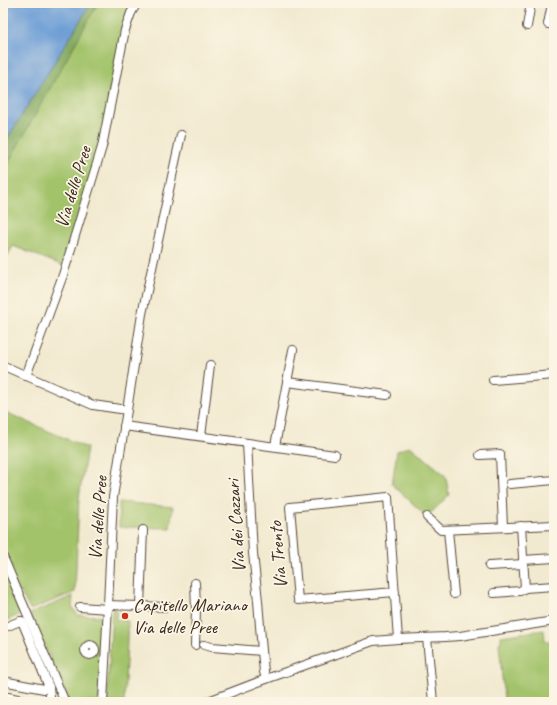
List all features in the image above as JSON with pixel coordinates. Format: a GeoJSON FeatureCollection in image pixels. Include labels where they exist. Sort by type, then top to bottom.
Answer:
{"type":"FeatureCollection","features":[{"type":"Feature","properties":{"kind":"street","name":"Via delle Pree"},"geometry":{"type":"LineString","coordinates":[[26,376],[63,275],[102,147],[125,30],[131,13],[137,3]]}},
{"type":"Feature","properties":{"kind":"street"},"geometry":{"type":"LineString","coordinates":[[528,26],[531,3]]}},
{"type":"Feature","properties":{"kind":"street"},"geometry":{"type":"LineString","coordinates":[[548,24],[551,9],[554,4]]}},
{"type":"Feature","properties":{"kind":"street","name":"Via delle Pree"},"geometry":{"type":"LineString","coordinates":[[103,702],[113,497],[142,314],[181,135]]}},
{"type":"Feature","properties":{"kind":"street"},"geometry":{"type":"LineString","coordinates":[[275,446],[293,350]]}},
{"type":"Feature","properties":{"kind":"street"},"geometry":{"type":"LineString","coordinates":[[201,436],[210,365]]}},
{"type":"Feature","properties":{"kind":"street"},"geometry":{"type":"LineString","coordinates":[[4,366],[93,405],[127,410]]}},
{"type":"Feature","properties":{"kind":"street"},"geometry":{"type":"LineString","coordinates":[[493,380],[554,375]]}},
{"type":"Feature","properties":{"kind":"street"},"geometry":{"type":"LineString","coordinates":[[287,382],[388,395]]}},
{"type":"Feature","properties":{"kind":"street"},"geometry":{"type":"LineString","coordinates":[[124,426],[335,455]]}},
{"type":"Feature","properties":{"kind":"street","name":"Via dei Cazzari"},"geometry":{"type":"LineString","coordinates":[[247,443],[253,553],[264,672],[266,679]]}},
{"type":"Feature","properties":{"kind":"street"},"geometry":{"type":"LineString","coordinates":[[480,455],[500,454],[503,527]]}},
{"type":"Feature","properties":{"kind":"street"},"geometry":{"type":"LineString","coordinates":[[510,484],[554,480]]}},
{"type":"Feature","properties":{"kind":"street","name":"Via Trento"},"geometry":{"type":"LineString","coordinates":[[395,592],[298,600],[290,507],[388,497],[395,592],[398,639]]}},
{"type":"Feature","properties":{"kind":"street"},"geometry":{"type":"LineString","coordinates":[[427,517],[441,530],[554,525]]}},
{"type":"Feature","properties":{"kind":"street"},"geometry":{"type":"LineString","coordinates":[[521,526],[525,588]]}},
{"type":"Feature","properties":{"kind":"street"},"geometry":{"type":"LineString","coordinates":[[140,606],[143,530]]}},
{"type":"Feature","properties":{"kind":"street"},"geometry":{"type":"LineString","coordinates":[[448,530],[454,594]]}},
{"type":"Feature","properties":{"kind":"street"},"geometry":{"type":"LineString","coordinates":[[3,557],[46,656],[64,700],[63,702]]}},
{"type":"Feature","properties":{"kind":"street"},"geometry":{"type":"LineString","coordinates":[[489,566],[554,558]]}},
{"type":"Feature","properties":{"kind":"street"},"geometry":{"type":"LineString","coordinates":[[194,583],[196,609],[195,643],[219,644],[231,649]]}},
{"type":"Feature","properties":{"kind":"street"},"geometry":{"type":"LineString","coordinates":[[494,592],[520,591],[525,588],[554,586]]}},
{"type":"Feature","properties":{"kind":"street"},"geometry":{"type":"LineString","coordinates":[[80,607],[168,607]]}},
{"type":"Feature","properties":{"kind":"street"},"geometry":{"type":"LineString","coordinates":[[3,628],[22,621],[49,687],[50,702]]}},
{"type":"Feature","properties":{"kind":"street"},"geometry":{"type":"LineString","coordinates":[[209,701],[373,641],[460,636],[554,621]]}},
{"type":"Feature","properties":{"kind":"street"},"geometry":{"type":"LineString","coordinates":[[427,638],[433,702]]}},
{"type":"Feature","properties":{"kind":"street"},"geometry":{"type":"LineString","coordinates":[[204,645],[212,648],[262,651]]}},
{"type":"Feature","properties":{"kind":"street"},"geometry":{"type":"LineString","coordinates":[[3,681],[44,689],[49,687]]}},
{"type":"Feature","properties":{"kind":"street"},"geometry":{"type":"LineString","coordinates":[[4,698],[32,702]]}},
{"type":"Feature","properties":{"kind":"green space"},"geometry":{"type":"Polygon","coordinates":[[[3,3],[138,3],[124,26],[103,131],[64,266],[13,246],[3,264],[3,3]]]}},
{"type":"Feature","properties":{"kind":"green space"},"geometry":{"type":"Polygon","coordinates":[[[91,3],[98,3],[3,172],[3,145],[91,3]]]}},
{"type":"Feature","properties":{"kind":"green space"},"geometry":{"type":"Polygon","coordinates":[[[3,411],[87,448],[79,498],[75,592],[30,610],[21,592],[13,595],[21,614],[3,622],[3,411]]]}},
{"type":"Feature","properties":{"kind":"green space"},"geometry":{"type":"Polygon","coordinates":[[[410,446],[444,474],[446,478],[449,495],[427,517],[392,484],[397,451],[410,446]]]}},
{"type":"Feature","properties":{"kind":"green space"},"geometry":{"type":"Polygon","coordinates":[[[119,502],[173,507],[170,528],[119,527],[119,502]]]}},
{"type":"Feature","properties":{"kind":"green space"},"geometry":{"type":"Polygon","coordinates":[[[73,596],[72,607],[78,615],[98,616],[102,619],[99,702],[69,702],[30,614],[73,596]]]}},
{"type":"Feature","properties":{"kind":"green space"},"geometry":{"type":"Polygon","coordinates":[[[113,609],[117,609],[116,620],[128,621],[124,702],[107,702],[113,609]]]}},
{"type":"Feature","properties":{"kind":"green space"},"geometry":{"type":"Polygon","coordinates":[[[544,630],[545,641],[551,641],[554,702],[506,702],[504,700],[499,643],[501,642],[501,636],[544,630]]]}},
{"type":"Feature","properties":{"kind":"water"},"geometry":{"type":"Polygon","coordinates":[[[3,3],[91,3],[3,145],[3,3]]]}},
{"type":"Feature","properties":{"kind":"place","name":"Capitello Mariano Via delle Pree"},"geometry":{"type":"Point","coordinates":[125,616]}}]}
